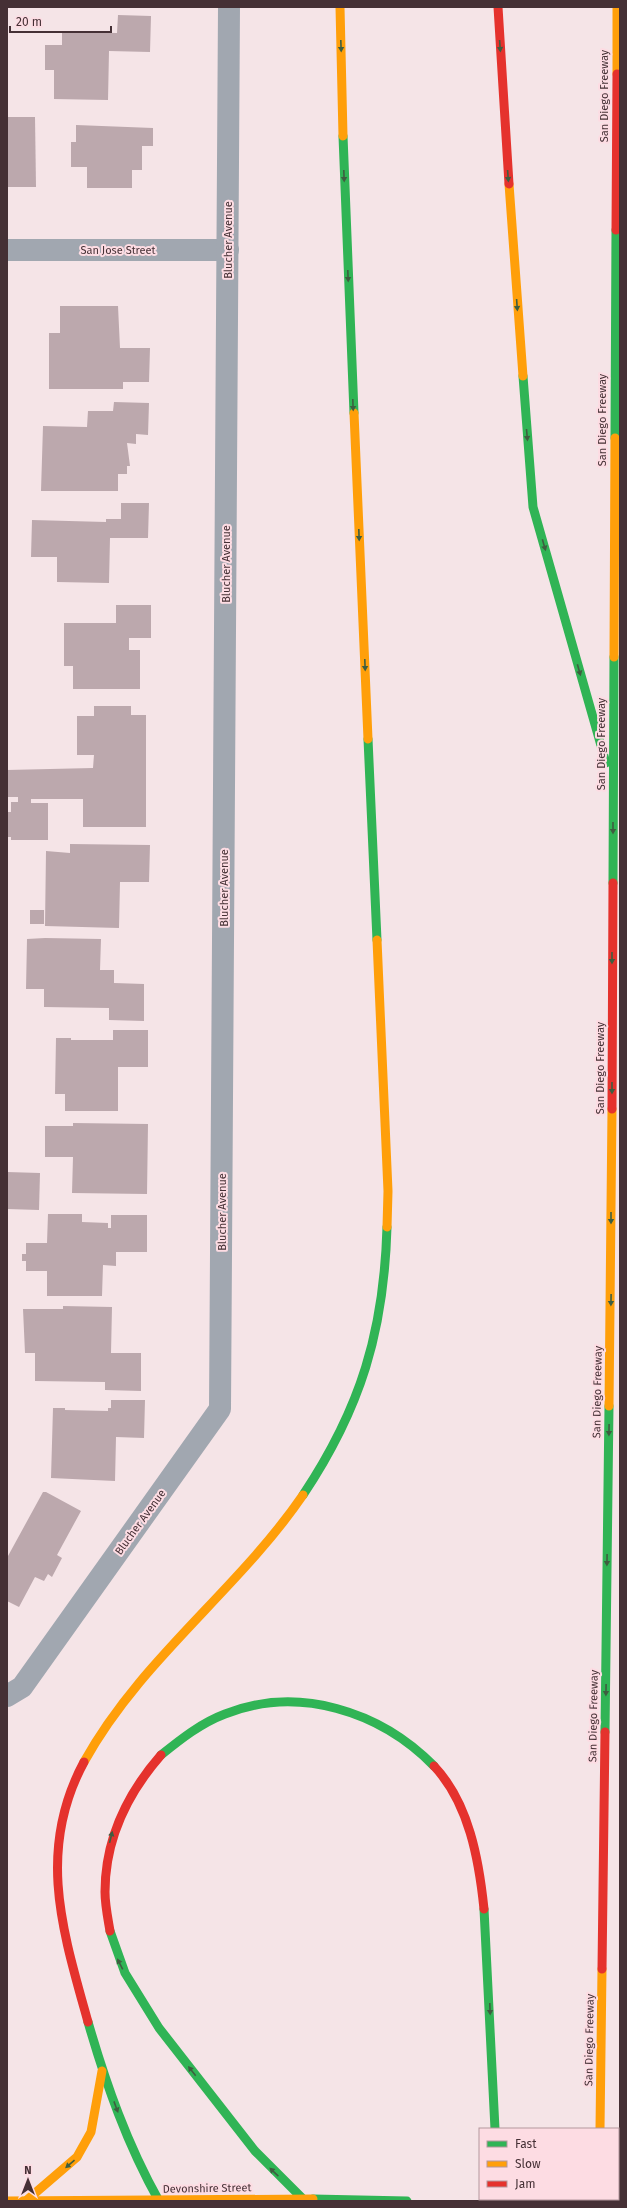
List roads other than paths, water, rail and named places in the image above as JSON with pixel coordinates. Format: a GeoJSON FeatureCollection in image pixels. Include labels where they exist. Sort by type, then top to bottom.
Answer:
{"type":"FeatureCollection","features":[{"type":"Feature","properties":{"kind":"main road"},"geometry":{"type":"LineString","coordinates":[[159,2201],[135,2159],[102,2071],[66,1947],[58,1888],[57,1850],[63,1814],[75,1782],[96,1739],[133,1692],[287,1518],[328,1456],[351,1407],[369,1360],[381,1311],[387,1252],[388,1191],[346,237],[340,7]]}},
{"type":"Feature","properties":{"kind":"main road"},"geometry":{"type":"LineString","coordinates":[[498,7],[517,307],[533,507],[613,789]]}},
{"type":"Feature","properties":{"kind":"main road","name":"San Diego Freeway"},"geometry":{"type":"LineString","coordinates":[[600,2128],[611,1261],[614,329],[617,7]]}},
{"type":"Feature","properties":{"kind":"main road"},"geometry":{"type":"LineString","coordinates":[[614,329],[620,338]]}},
{"type":"Feature","properties":{"kind":"main road"},"geometry":{"type":"LineString","coordinates":[[303,2199],[264,2162],[149,2016],[117,1958],[109,1930],[105,1905],[104,1881],[107,1854],[114,1826],[126,1799],[156,1760],[178,1740],[203,1724],[232,1712],[263,1703],[292,1701],[326,1705],[353,1712],[382,1726],[408,1743],[430,1763],[452,1791],[466,1820],[475,1857],[484,1913],[489,1970],[495,2128]]}},
{"type":"Feature","properties":{"kind":"main road"},"geometry":{"type":"LineString","coordinates":[[27,2200],[77,2157],[91,2132],[102,2071]]}},
{"type":"Feature","properties":{"kind":"main road","name":"Devonshire Street"},"geometry":{"type":"LineString","coordinates":[[7,2201],[303,2199],[407,2201]]}},
{"type":"Feature","properties":{"kind":"street","name":"Blucher Avenue"},"geometry":{"type":"LineString","coordinates":[[7,1696],[22,1687],[220,1410],[229,7]]}},
{"type":"Feature","properties":{"kind":"street","name":"San Jose Street"},"geometry":{"type":"LineString","coordinates":[[7,250],[228,250]]}}]}
